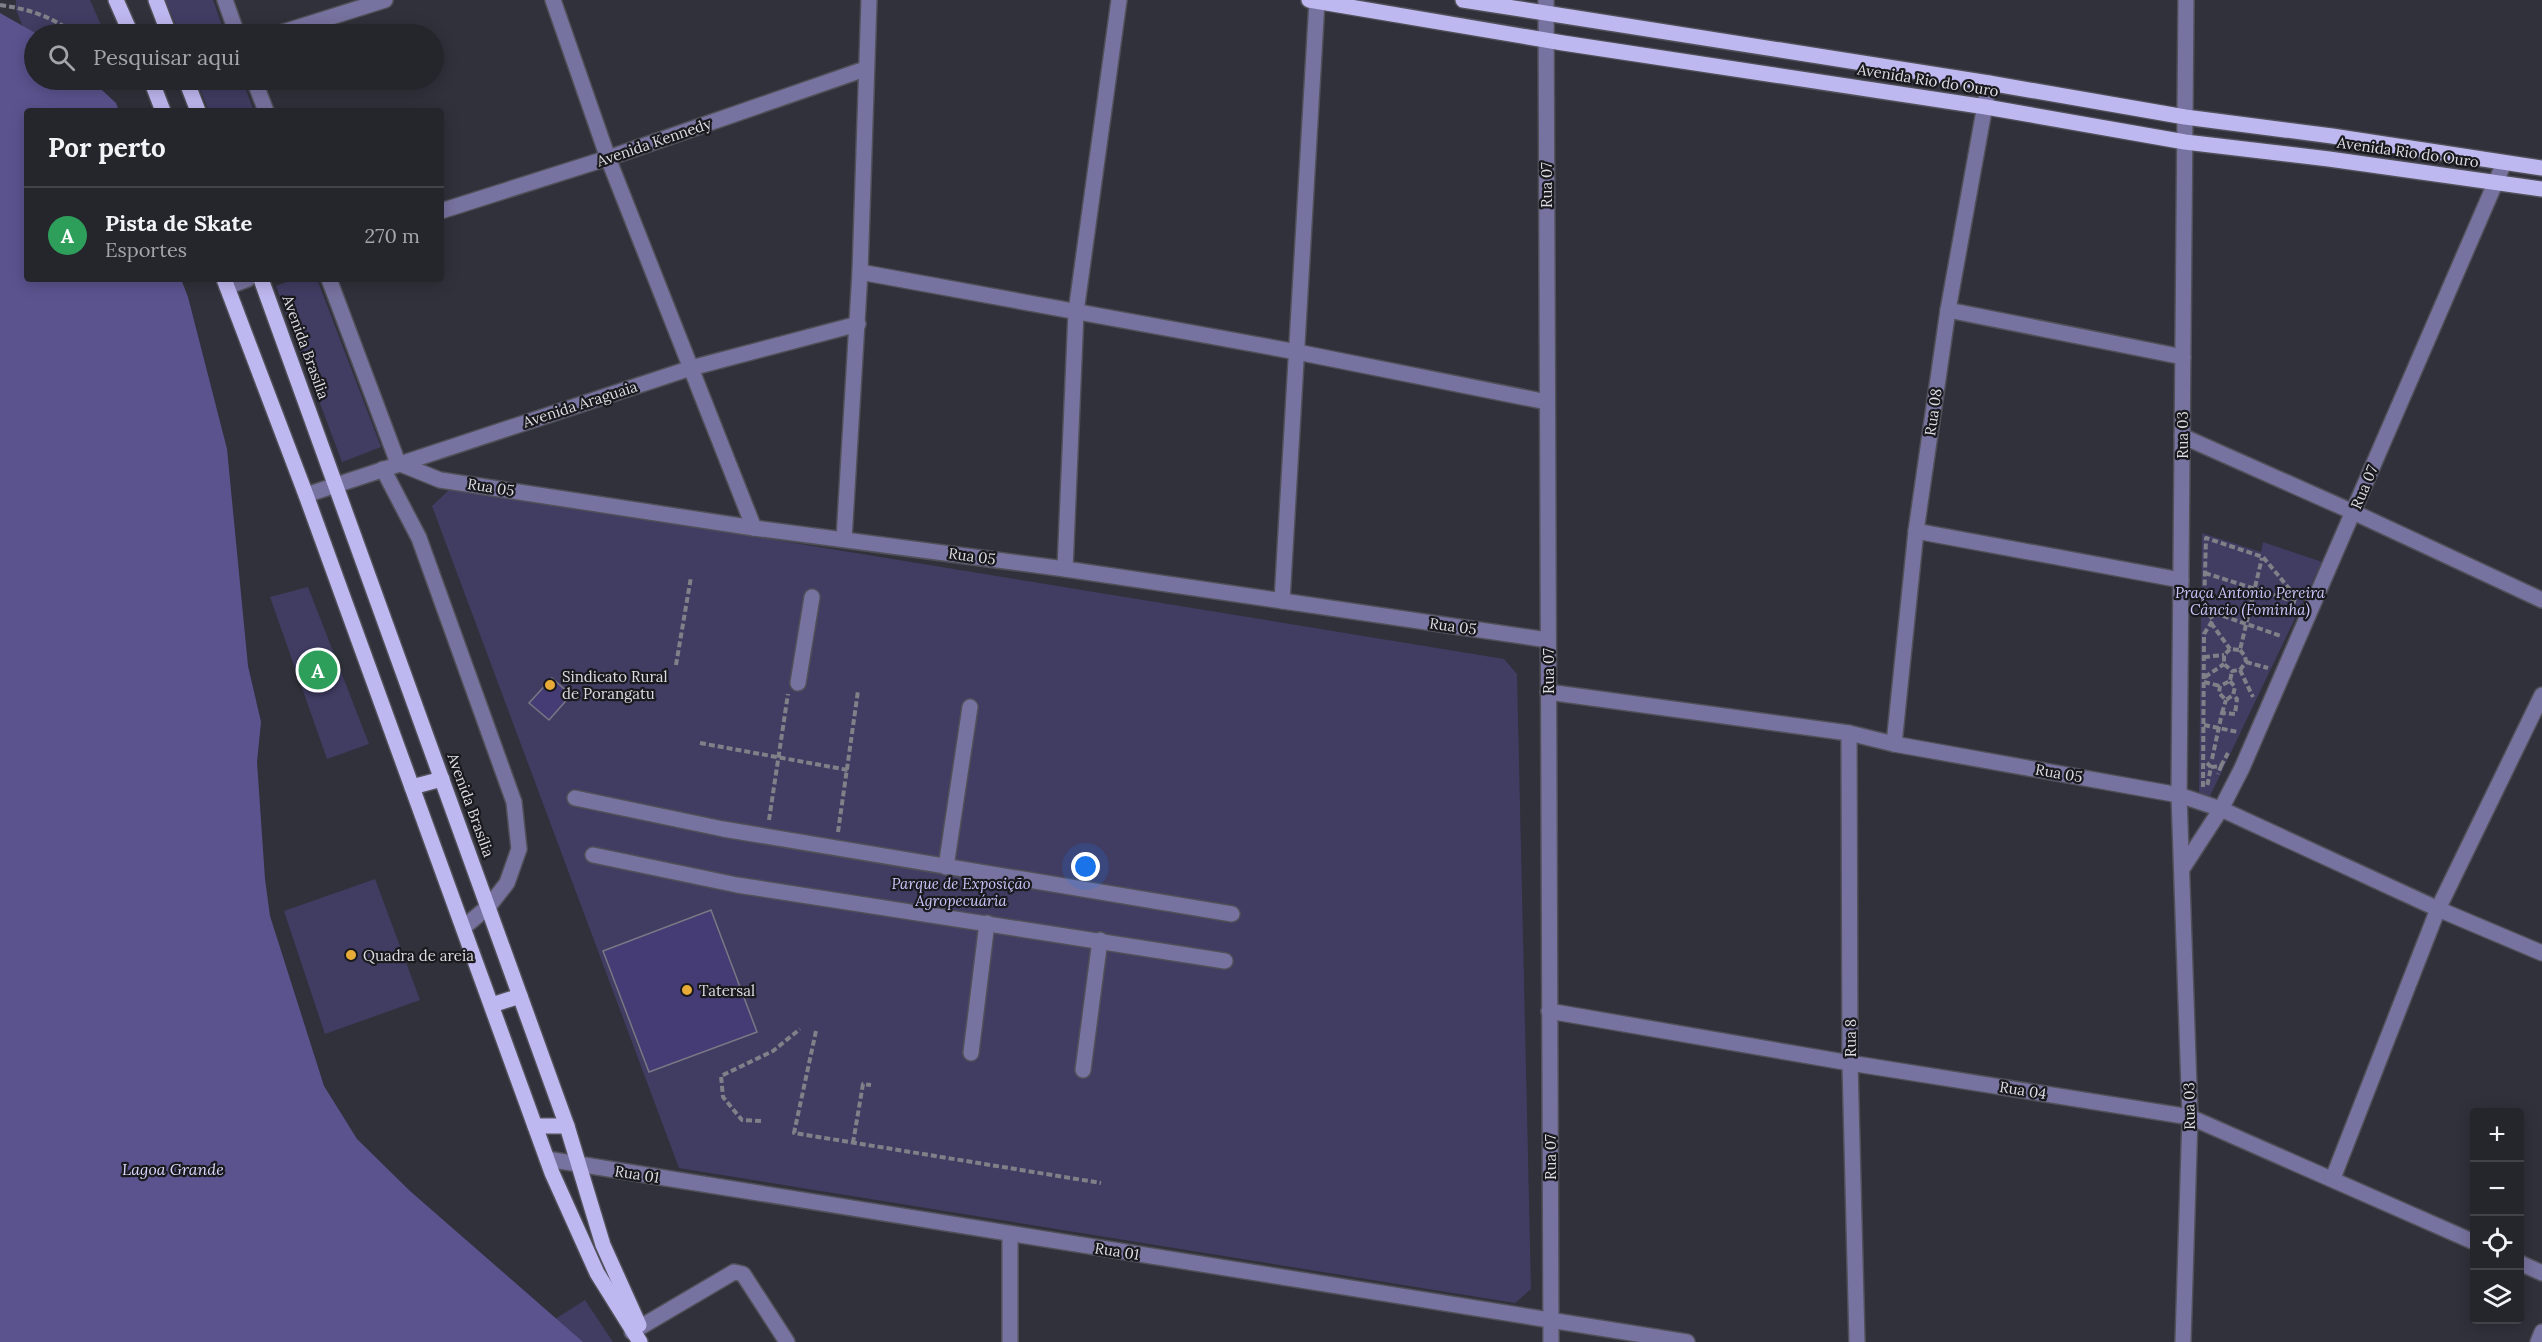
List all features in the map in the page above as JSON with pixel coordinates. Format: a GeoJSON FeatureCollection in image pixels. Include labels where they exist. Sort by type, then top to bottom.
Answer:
{"type":"FeatureCollection","features":[{"type":"Feature","properties":{"kind":"main road"},"geometry":{"type":"LineString","coordinates":[[116,0],[127,24]]}},
{"type":"Feature","properties":{"kind":"main road"},"geometry":{"type":"LineString","coordinates":[[156,0],[165,24]]}},
{"type":"Feature","properties":{"kind":"main road","name":"Avenida Rio do Ouro"},"geometry":{"type":"LineString","coordinates":[[1462,0],[1546,7],[1603,23],[1989,83],[2185,117],[2332,136],[2542,168]]}},
{"type":"Feature","properties":{"kind":"main road","name":"Avenida Rio do Ouro"},"geometry":{"type":"LineString","coordinates":[[1313,1],[1367,5],[1547,40],[1986,107],[2185,142],[2330,159],[2542,189]]}},
{"type":"Feature","properties":{"kind":"main road"},"geometry":{"type":"LineString","coordinates":[[1600,48],[1603,23]]}},
{"type":"Feature","properties":{"kind":"main road"},"geometry":{"type":"LineString","coordinates":[[156,90],[162,108]]}},
{"type":"Feature","properties":{"kind":"main road"},"geometry":{"type":"LineString","coordinates":[[190,90],[197,108]]}},
{"type":"Feature","properties":{"kind":"main road"},"geometry":{"type":"LineString","coordinates":[[2330,159],[2332,136]]}},
{"type":"Feature","properties":{"kind":"main road","name":"Avenida Brasília"},"geometry":{"type":"LineString","coordinates":[[262,282],[337,484],[567,1126],[603,1245],[637,1334],[647,1342]]}},
{"type":"Feature","properties":{"kind":"main road"},"geometry":{"type":"LineString","coordinates":[[225,283],[306,495],[550,1166],[597,1273],[637,1334]]}},
{"type":"Feature","properties":{"kind":"main road"},"geometry":{"type":"LineString","coordinates":[[412,787],[442,779]]}},
{"type":"Feature","properties":{"kind":"main road"},"geometry":{"type":"LineString","coordinates":[[492,1005],[520,996]]}},
{"type":"Feature","properties":{"kind":"main road"},"geometry":{"type":"LineString","coordinates":[[535,1126],[567,1126]]}},
{"type":"Feature","properties":{"kind":"street"},"geometry":{"type":"LineString","coordinates":[[225,0],[233,24]]}},
{"type":"Feature","properties":{"kind":"street"},"geometry":{"type":"LineString","coordinates":[[309,24],[386,0]]}},
{"type":"Feature","properties":{"kind":"street"},"geometry":{"type":"LineString","coordinates":[[553,0],[608,158],[754,528]]}},
{"type":"Feature","properties":{"kind":"street"},"geometry":{"type":"LineString","coordinates":[[844,539],[858,324],[868,0]]}},
{"type":"Feature","properties":{"kind":"street"},"geometry":{"type":"LineString","coordinates":[[1065,569],[1076,312],[1119,0]]}},
{"type":"Feature","properties":{"kind":"street","name":"Rua 03"},"geometry":{"type":"LineString","coordinates":[[2183,1342],[2190,1117],[2179,795],[2186,0]]}},
{"type":"Feature","properties":{"kind":"street"},"geometry":{"type":"LineString","coordinates":[[1282,601],[1298,352],[1313,1]]}},
{"type":"Feature","properties":{"kind":"street","name":"Rua 07"},"geometry":{"type":"LineString","coordinates":[[1546,7],[1551,1342]]}},
{"type":"Feature","properties":{"kind":"street","name":"Avenida Kennedy"},"geometry":{"type":"LineString","coordinates":[[444,210],[608,158],[866,69]]}},
{"type":"Feature","properties":{"kind":"street","name":"Rua 08"},"geometry":{"type":"LineString","coordinates":[[1894,744],[1916,531],[1947,310],[1989,83]]}},
{"type":"Feature","properties":{"kind":"street"},"geometry":{"type":"LineString","coordinates":[[258,90],[265,108]]}},
{"type":"Feature","properties":{"kind":"street","name":"Rua 07"},"geometry":{"type":"LineString","coordinates":[[2221,809],[2246,758],[2354,512],[2504,163]]}},
{"type":"Feature","properties":{"kind":"street"},"geometry":{"type":"LineString","coordinates":[[860,272],[1298,352],[1547,402]]}},
{"type":"Feature","properties":{"kind":"street"},"geometry":{"type":"LineString","coordinates":[[330,282],[398,463]]}},
{"type":"Feature","properties":{"kind":"street"},"geometry":{"type":"LineString","coordinates":[[1947,310],[2183,357]]}},
{"type":"Feature","properties":{"kind":"street","name":"Avenida Araguaia"},"geometry":{"type":"LineString","coordinates":[[306,495],[691,368],[858,324]]}},
{"type":"Feature","properties":{"kind":"street"},"geometry":{"type":"LineString","coordinates":[[2182,436],[2354,512],[2542,600]]}},
{"type":"Feature","properties":{"kind":"street","name":"Rua 05"},"geometry":{"type":"LineString","coordinates":[[398,463],[440,480],[754,528],[1065,569],[1548,640]]}},
{"type":"Feature","properties":{"kind":"street"},"geometry":{"type":"LineString","coordinates":[[383,469],[418,538],[514,802],[519,849],[507,883],[489,906],[464,927]]}},
{"type":"Feature","properties":{"kind":"street"},"geometry":{"type":"LineString","coordinates":[[1916,531],[2181,580]]}},
{"type":"Feature","properties":{"kind":"street"},"geometry":{"type":"LineString","coordinates":[[793,688],[812,597]]}},
{"type":"Feature","properties":{"kind":"street","name":"Rua 05"},"geometry":{"type":"LineString","coordinates":[[1548,692],[1849,733],[1894,744],[2179,795],[2221,809],[2438,909],[2542,953]]}},
{"type":"Feature","properties":{"kind":"street"},"geometry":{"type":"LineString","coordinates":[[2333,1178],[2438,909],[2542,695]]}},
{"type":"Feature","properties":{"kind":"street"},"geometry":{"type":"LineString","coordinates":[[946,867],[970,707]]}},
{"type":"Feature","properties":{"kind":"street","name":"Rua 8"},"geometry":{"type":"LineString","coordinates":[[1849,733],[1850,1063],[1857,1342]]}},
{"type":"Feature","properties":{"kind":"street"},"geometry":{"type":"LineString","coordinates":[[575,798],[766,837],[1232,914]]}},
{"type":"Feature","properties":{"kind":"street"},"geometry":{"type":"LineString","coordinates":[[2182,869],[2221,809]]}},
{"type":"Feature","properties":{"kind":"street"},"geometry":{"type":"LineString","coordinates":[[593,855],[737,885],[1225,961]]}},
{"type":"Feature","properties":{"kind":"street"},"geometry":{"type":"LineString","coordinates":[[971,1053],[987,923]]}},
{"type":"Feature","properties":{"kind":"street"},"geometry":{"type":"LineString","coordinates":[[1083,1070],[1100,940]]}},
{"type":"Feature","properties":{"kind":"street","name":"Rua 04"},"geometry":{"type":"LineString","coordinates":[[1549,1011],[1850,1063],[2190,1117],[2470,1240]]}},
{"type":"Feature","properties":{"kind":"street","name":"Rua 01"},"geometry":{"type":"LineString","coordinates":[[550,1166],[579,1164],[1686,1342]]}},
{"type":"Feature","properties":{"kind":"street"},"geometry":{"type":"LineString","coordinates":[[1010,1234],[1010,1342]]}},
{"type":"Feature","properties":{"kind":"street"},"geometry":{"type":"LineString","coordinates":[[2524,1265],[2542,1273]]}},
{"type":"Feature","properties":{"kind":"street"},"geometry":{"type":"LineString","coordinates":[[637,1334],[734,1272],[743,1274],[787,1342]]}},
{"type":"Feature","properties":{"kind":"street"},"geometry":{"type":"LineString","coordinates":[[2538,1342],[2542,1332]]}},
{"type":"Feature","properties":{"kind":"path"},"geometry":{"type":"LineString","coordinates":[[0,5],[25,8],[60,24]]}},
{"type":"Feature","properties":{"kind":"path"},"geometry":{"type":"LineString","coordinates":[[2205,573],[2300,603],[2263,557],[2206,538],[2205,573],[2205,609],[2213,620],[2204,634],[2205,762],[2203,790],[2206,791]]}},
{"type":"Feature","properties":{"kind":"path"},"geometry":{"type":"LineString","coordinates":[[2240,650],[2263,557]]}},
{"type":"Feature","properties":{"kind":"path"},"geometry":{"type":"LineString","coordinates":[[676,665],[691,577]]}},
{"type":"Feature","properties":{"kind":"path"},"geometry":{"type":"LineString","coordinates":[[2205,609],[2284,637]]}},
{"type":"Feature","properties":{"kind":"path"},"geometry":{"type":"LineString","coordinates":[[2211,623],[2230,649]]}},
{"type":"Feature","properties":{"kind":"path"},"geometry":{"type":"LineString","coordinates":[[2204,657],[2224,654],[2230,649],[2240,650],[2246,662],[2240,670],[2232,671],[2224,664],[2224,654]]}},
{"type":"Feature","properties":{"kind":"path"},"geometry":{"type":"LineString","coordinates":[[2246,662],[2268,668]]}},
{"type":"Feature","properties":{"kind":"path"},"geometry":{"type":"LineString","coordinates":[[2204,679],[2224,664]]}},
{"type":"Feature","properties":{"kind":"path"},"geometry":{"type":"LineString","coordinates":[[2240,670],[2253,697]]}},
{"type":"Feature","properties":{"kind":"path"},"geometry":{"type":"LineString","coordinates":[[2230,681],[2232,671]]}},
{"type":"Feature","properties":{"kind":"path"},"geometry":{"type":"LineString","coordinates":[[2204,679],[2220,686]]}},
{"type":"Feature","properties":{"kind":"path"},"geometry":{"type":"LineString","coordinates":[[2220,686],[2230,681]]}},
{"type":"Feature","properties":{"kind":"path"},"geometry":{"type":"LineString","coordinates":[[2212,759],[2226,700],[2233,695],[2235,687],[2230,681]]}},
{"type":"Feature","properties":{"kind":"path"},"geometry":{"type":"LineString","coordinates":[[2220,686],[2219,693],[2226,700]]}},
{"type":"Feature","properties":{"kind":"path"},"geometry":{"type":"LineString","coordinates":[[766,837],[777,756],[793,688]]}},
{"type":"Feature","properties":{"kind":"path"},"geometry":{"type":"LineString","coordinates":[[835,848],[858,691]]}},
{"type":"Feature","properties":{"kind":"path"},"geometry":{"type":"LineString","coordinates":[[2233,695],[2237,699],[2235,714]]}},
{"type":"Feature","properties":{"kind":"path"},"geometry":{"type":"LineString","coordinates":[[2222,713],[2244,717]]}},
{"type":"Feature","properties":{"kind":"path"},"geometry":{"type":"LineString","coordinates":[[2204,725],[2238,732]]}},
{"type":"Feature","properties":{"kind":"path"},"geometry":{"type":"LineString","coordinates":[[700,743],[848,770]]}},
{"type":"Feature","properties":{"kind":"path"},"geometry":{"type":"LineString","coordinates":[[2205,762],[2208,758],[2216,760],[2216,766]]}},
{"type":"Feature","properties":{"kind":"path"},"geometry":{"type":"LineString","coordinates":[[2205,762],[2211,767]]}},
{"type":"Feature","properties":{"kind":"path"},"geometry":{"type":"LineString","coordinates":[[2206,791],[2209,791],[2221,766],[2211,767]]}},
{"type":"Feature","properties":{"kind":"path"},"geometry":{"type":"LineString","coordinates":[[2206,791],[2211,767]]}},
{"type":"Feature","properties":{"kind":"path"},"geometry":{"type":"LineString","coordinates":[[761,1121],[742,1120],[723,1097],[721,1076],[773,1051],[800,1029]]}},
{"type":"Feature","properties":{"kind":"path"},"geometry":{"type":"LineString","coordinates":[[816,1031],[794,1133],[1101,1182]]}},
{"type":"Feature","properties":{"kind":"path"},"geometry":{"type":"LineString","coordinates":[[853,1143],[864,1084],[871,1085]]}},
{"type":"Feature","properties":{"kind":"green space"},"geometry":{"type":"Polygon","coordinates":[[[16,0],[90,0],[101,24],[24,24],[24,29],[16,10],[16,0]]]}},
{"type":"Feature","properties":{"kind":"green space"},"geometry":{"type":"Polygon","coordinates":[[[165,0],[213,0],[221,24],[176,24],[165,0]]]}},
{"type":"Feature","properties":{"kind":"green space"},"geometry":{"type":"Polygon","coordinates":[[[200,90],[246,90],[253,108],[208,108],[200,90]]]}},
{"type":"Feature","properties":{"kind":"green space"},"geometry":{"type":"Polygon","coordinates":[[[287,282],[318,282],[381,447],[342,462],[276,286],[287,282]]]}},
{"type":"Feature","properties":{"kind":"green space","name":"Parque de Exposição Agropecuária"},"geometry":{"type":"Polygon","coordinates":[[[452,487],[1504,659],[1517,674],[1531,1289],[1515,1303],[679,1168],[432,506],[452,487]]]}},
{"type":"Feature","properties":{"kind":"green space","name":"Praça Antonio Pereira Câncio (Fominha)"},"geometry":{"type":"Polygon","coordinates":[[[2202,533],[2261,552],[2263,542],[2322,562],[2210,796],[2199,794],[2202,533]]]}},
{"type":"Feature","properties":{"kind":"green space"},"geometry":{"type":"Polygon","coordinates":[[[308,587],[369,744],[327,759],[270,597],[308,587]]]}},
{"type":"Feature","properties":{"kind":"green space","name":"Quadra de areia"},"geometry":{"type":"Polygon","coordinates":[[[375,879],[420,1000],[325,1034],[284,911],[375,879]]]}},
{"type":"Feature","properties":{"kind":"green space"},"geometry":{"type":"Polygon","coordinates":[[[585,1300],[613,1342],[555,1342],[549,1323],[585,1300]]]}},
{"type":"Feature","properties":{"kind":"water","name":"Lagoa Grande"},"geometry":{"type":"Polygon","coordinates":[[[0,13],[24,27],[24,90],[102,90],[116,103],[118,108],[24,108],[24,282],[182,282],[188,297],[227,449],[248,666],[261,722],[257,762],[265,879],[270,916],[324,1086],[357,1139],[410,1191],[583,1342],[0,1342],[0,13]]]}},
{"type":"Feature","properties":{"kind":"building"},"geometry":{"type":"Polygon","coordinates":[[[552,678],[571,695],[549,720],[529,703],[552,678]]]}},
{"type":"Feature","properties":{"kind":"building"},"geometry":{"type":"Polygon","coordinates":[[[711,910],[757,1032],[649,1072],[603,951],[711,910]]]}},
{"type":"Feature","properties":{"kind":"place","name":"Pista de Skate"},"geometry":{"type":"Point","coordinates":[318,670]}},
{"type":"Feature","properties":{"kind":"place","name":"Sindicato Rural de Porangatu"},"geometry":{"type":"Point","coordinates":[550,685]}},
{"type":"Feature","properties":{"kind":"place","name":"Quadra de areia"},"geometry":{"type":"Point","coordinates":[351,955]}},
{"type":"Feature","properties":{"kind":"place","name":"Tatersal"},"geometry":{"type":"Point","coordinates":[687,990]}}]}
